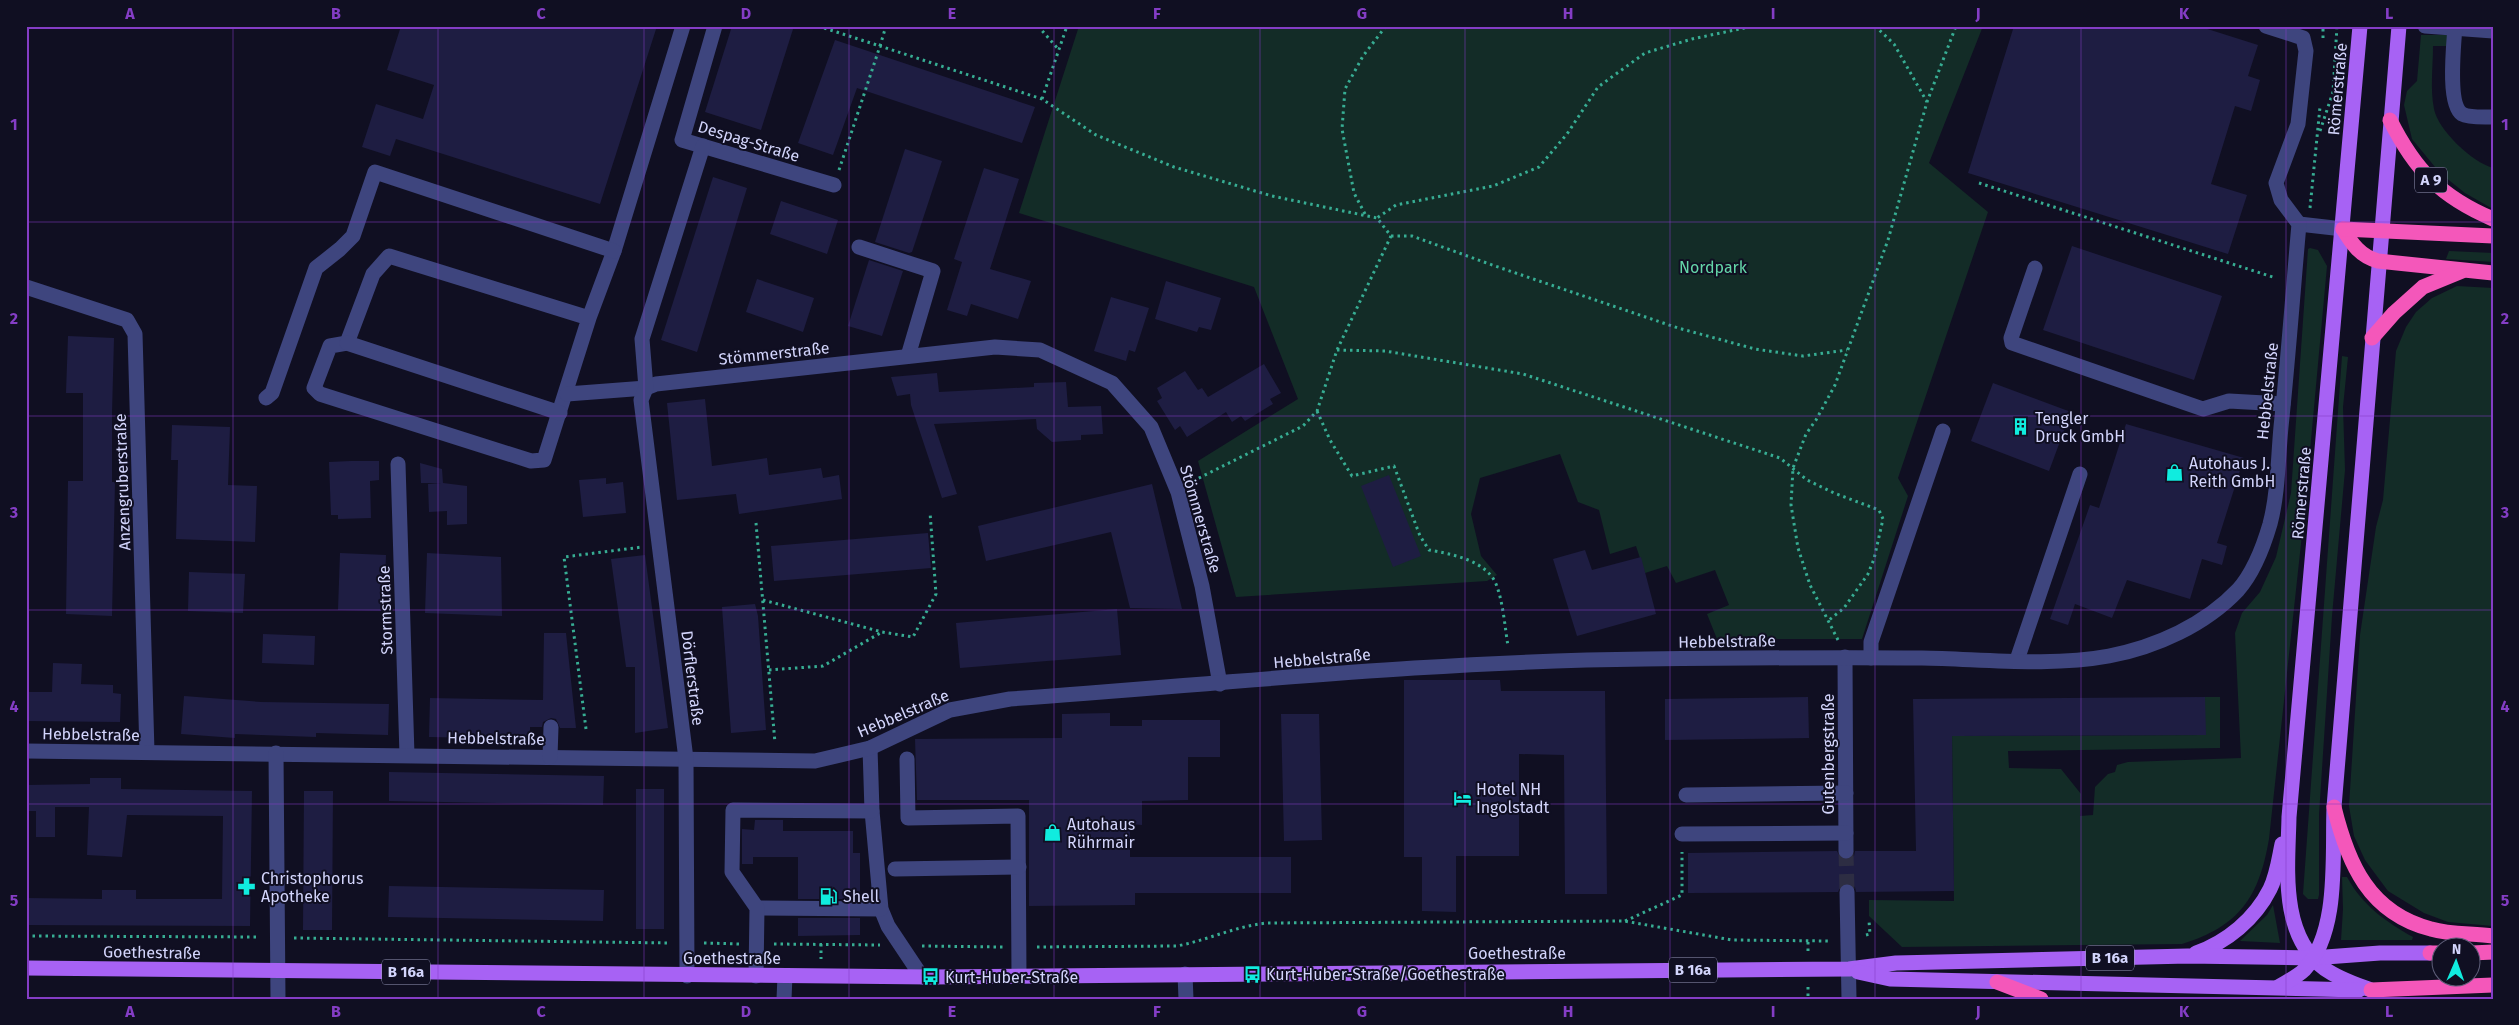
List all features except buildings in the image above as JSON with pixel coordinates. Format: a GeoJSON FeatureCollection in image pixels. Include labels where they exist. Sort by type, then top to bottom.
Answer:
{"type":"FeatureCollection","features":[{"type":"Feature","properties":{"kind":"highway","name":"A 9"},"geometry":{"type":"LineString","coordinates":[[2390,120],[2400,140],[2426,176],[2445,194],[2472,210],[2493,219]]}},
{"type":"Feature","properties":{"kind":"highway"},"geometry":{"type":"LineString","coordinates":[[2343,229],[2381,229],[2493,236]]}},
{"type":"Feature","properties":{"kind":"highway"},"geometry":{"type":"LineString","coordinates":[[2343,229],[2352,244],[2366,258],[2378,261],[2493,273]]}},
{"type":"Feature","properties":{"kind":"highway"},"geometry":{"type":"LineString","coordinates":[[2372,338],[2394,313],[2422,287],[2463,271]]}},
{"type":"Feature","properties":{"kind":"highway"},"geometry":{"type":"LineString","coordinates":[[2334,807],[2342,840],[2351,864],[2362,881],[2380,902],[2402,919],[2433,930],[2493,936]]}},
{"type":"Feature","properties":{"kind":"highway"},"geometry":{"type":"LineString","coordinates":[[1997,982],[2041,999]]}},
{"type":"Feature","properties":{"kind":"highway","name":"B 16a"},"geometry":{"type":"LineString","coordinates":[[2371,990],[2493,984]]}},
{"type":"Feature","properties":{"kind":"main road","name":"Römerstraße"},"geometry":{"type":"LineString","coordinates":[[2360,26],[2289,816],[2290,901],[2299,936],[2312,958],[2344,980],[2371,990]]}},
{"type":"Feature","properties":{"kind":"main road"},"geometry":{"type":"LineString","coordinates":[[2278,987],[2303,970],[2312,958],[2320,945],[2329,911],[2334,807],[2399,26]]}},
{"type":"Feature","properties":{"kind":"main road"},"geometry":{"type":"LineString","coordinates":[[2188,956],[2216,946],[2234,933],[2260,905],[2271,888],[2276,873],[2289,816]]}},
{"type":"Feature","properties":{"kind":"main road","name":"B 16a"},"geometry":{"type":"LineString","coordinates":[[1849,970],[1896,963],[2188,956],[2312,958],[2380,953],[2432,953]]}},
{"type":"Feature","properties":{"kind":"main road","name":"Goethestraße"},"geometry":{"type":"LineString","coordinates":[[26,968],[922,977],[1849,970]]}},
{"type":"Feature","properties":{"kind":"main road","name":"B 16a"},"geometry":{"type":"LineString","coordinates":[[1849,970],[1890,979],[2371,990]]}},
{"type":"Feature","properties":{"kind":"street"},"geometry":{"type":"LineString","coordinates":[[560,413],[347,344],[330,346],[314,388],[320,394],[531,461],[544,460],[567,394],[589,318],[614,251],[683,26]]}},
{"type":"Feature","properties":{"kind":"street","name":"Despag-Straße"},"geometry":{"type":"LineString","coordinates":[[715,26],[682,140],[834,185]]}},
{"type":"Feature","properties":{"kind":"street"},"geometry":{"type":"LineString","coordinates":[[2266,26],[2303,38],[2306,51],[2298,124],[2276,183],[2281,200],[2303,225],[2343,229]]}},
{"type":"Feature","properties":{"kind":"street"},"geometry":{"type":"LineString","coordinates":[[2425,26],[2493,31]]}},
{"type":"Feature","properties":{"kind":"street"},"geometry":{"type":"LineString","coordinates":[[2455,27],[2452,80],[2458,110],[2464,115],[2493,117]]}},
{"type":"Feature","properties":{"kind":"street","name":"Dörflerstraße"},"geometry":{"type":"LineString","coordinates":[[687,976],[686,759],[641,400],[646,388],[642,339],[703,146]]}},
{"type":"Feature","properties":{"kind":"street"},"geometry":{"type":"LineString","coordinates":[[266,398],[272,393],[316,268],[353,236],[375,172],[614,251]]}},
{"type":"Feature","properties":{"kind":"street","name":"Hebbelstraße"},"geometry":{"type":"LineString","coordinates":[[26,751],[550,756],[815,761],[870,748],[950,710],[1010,699],[1401,669],[1632,659],[1845,657],[2070,661],[2110,656],[2173,636],[2197,623],[2222,605],[2240,587],[2254,568],[2270,522],[2294,284],[2303,225]]}},
{"type":"Feature","properties":{"kind":"street"},"geometry":{"type":"LineString","coordinates":[[859,247],[933,271],[908,356]]}},
{"type":"Feature","properties":{"kind":"street"},"geometry":{"type":"LineString","coordinates":[[347,344],[373,274],[389,256],[589,318]]}},
{"type":"Feature","properties":{"kind":"street"},"geometry":{"type":"LineString","coordinates":[[2035,268],[2011,338],[2012,343],[2202,409],[2229,402],[2283,404]]}},
{"type":"Feature","properties":{"kind":"street","name":"Anzengruberstraße"},"geometry":{"type":"LineString","coordinates":[[26,287],[127,320],[135,334],[147,752]]}},
{"type":"Feature","properties":{"kind":"street","name":"Stömmerstraße"},"geometry":{"type":"LineString","coordinates":[[567,394],[646,388],[656,384],[995,347],[1040,350],[1112,383],[1152,427],[1177,489],[1202,586],[1220,684]]}},
{"type":"Feature","properties":{"kind":"street"},"geometry":{"type":"LineString","coordinates":[[1871,658],[1871,642],[1943,431]]}},
{"type":"Feature","properties":{"kind":"street","name":"Stormstraße"},"geometry":{"type":"LineString","coordinates":[[398,464],[407,755]]}},
{"type":"Feature","properties":{"kind":"street"},"geometry":{"type":"LineString","coordinates":[[2017,660],[2080,474]]}},
{"type":"Feature","properties":{"kind":"street","name":"Gutenbergstraße"},"geometry":{"type":"LineString","coordinates":[[1845,657],[1846,851]]}},
{"type":"Feature","properties":{"kind":"street"},"geometry":{"type":"LineString","coordinates":[[550,756],[551,728]]}},
{"type":"Feature","properties":{"kind":"street"},"geometry":{"type":"LineString","coordinates":[[870,748],[872,811],[881,909],[900,946],[922,977]]}},
{"type":"Feature","properties":{"kind":"street"},"geometry":{"type":"LineString","coordinates":[[276,753],[278,999]]}},
{"type":"Feature","properties":{"kind":"street"},"geometry":{"type":"LineString","coordinates":[[907,759],[908,818],[1018,816],[1019,976]]}},
{"type":"Feature","properties":{"kind":"street"},"geometry":{"type":"LineString","coordinates":[[1686,796],[1846,793]]}},
{"type":"Feature","properties":{"kind":"street"},"geometry":{"type":"LineString","coordinates":[[756,976],[756,908],[732,872],[733,810],[872,811]]}},
{"type":"Feature","properties":{"kind":"street"},"geometry":{"type":"LineString","coordinates":[[1682,834],[1846,833]]}},
{"type":"Feature","properties":{"kind":"street"},"geometry":{"type":"LineString","coordinates":[[895,868],[1019,867]]}},
{"type":"Feature","properties":{"kind":"street"},"geometry":{"type":"LineString","coordinates":[[1847,892],[1849,999]]}},
{"type":"Feature","properties":{"kind":"street"},"geometry":{"type":"LineString","coordinates":[[756,908],[881,909]]}},
{"type":"Feature","properties":{"kind":"street"},"geometry":{"type":"LineString","coordinates":[[1186,974],[1186,999]]}},
{"type":"Feature","properties":{"kind":"street"},"geometry":{"type":"LineString","coordinates":[[784,999],[785,976]]}},
{"type":"Feature","properties":{"kind":"path"},"geometry":{"type":"LineString","coordinates":[[818,26],[1042,99],[1096,135],[1174,166],[1272,196],[1377,218],[1391,236]]}},
{"type":"Feature","properties":{"kind":"path"},"geometry":{"type":"LineString","coordinates":[[834,185],[886,26]]}},
{"type":"Feature","properties":{"kind":"path"},"geometry":{"type":"LineString","coordinates":[[1038,26],[1058,50]]}},
{"type":"Feature","properties":{"kind":"path"},"geometry":{"type":"LineString","coordinates":[[1042,99],[1067,26]]}},
{"type":"Feature","properties":{"kind":"path"},"geometry":{"type":"LineString","coordinates":[[1365,215],[1354,193],[1342,129],[1345,89],[1363,56],[1386,26]]}},
{"type":"Feature","properties":{"kind":"path"},"geometry":{"type":"LineString","coordinates":[[1377,218],[1396,205],[1493,186],[1538,167],[1567,134],[1598,87],[1645,53],[1754,26]]}},
{"type":"Feature","properties":{"kind":"path"},"geometry":{"type":"LineString","coordinates":[[1876,26],[1894,44],[1927,102]]}},
{"type":"Feature","properties":{"kind":"path"},"geometry":{"type":"LineString","coordinates":[[1845,657],[1830,620],[1810,585],[1798,548],[1791,505],[1793,468],[1806,434],[1835,385],[1888,240],[1927,102],[1956,26]]}},
{"type":"Feature","properties":{"kind":"path"},"geometry":{"type":"LineString","coordinates":[[2323,46],[2324,26]]}},
{"type":"Feature","properties":{"kind":"path"},"geometry":{"type":"LineString","coordinates":[[2303,225],[2319,135],[2333,92],[2337,26]]}},
{"type":"Feature","properties":{"kind":"path"},"geometry":{"type":"LineString","coordinates":[[2319,135],[2320,105]]}},
{"type":"Feature","properties":{"kind":"path"},"geometry":{"type":"LineString","coordinates":[[1979,183],[2294,284]]}},
{"type":"Feature","properties":{"kind":"path"},"geometry":{"type":"LineString","coordinates":[[1391,236],[1412,236],[1669,324],[1755,349],[1803,356],[1847,350]]}},
{"type":"Feature","properties":{"kind":"path"},"geometry":{"type":"LineString","coordinates":[[1177,489],[1303,426],[1317,411],[1337,350],[1391,236]]}},
{"type":"Feature","properties":{"kind":"path"},"geometry":{"type":"LineString","coordinates":[[1337,350],[1385,351],[1523,374],[1773,455],[1807,480],[1820,487],[1880,510],[1883,519],[1874,560],[1868,574],[1844,608],[1830,620]]}},
{"type":"Feature","properties":{"kind":"path"},"geometry":{"type":"LineString","coordinates":[[1317,411],[1330,440],[1352,476],[1394,466],[1420,536],[1429,550],[1459,555],[1479,566],[1496,583],[1511,664]]}},
{"type":"Feature","properties":{"kind":"path"},"geometry":{"type":"LineString","coordinates":[[763,600],[882,632],[913,637],[936,594],[930,512]]}},
{"type":"Feature","properties":{"kind":"path"},"geometry":{"type":"LineString","coordinates":[[756,523],[776,761]]}},
{"type":"Feature","properties":{"kind":"path"},"geometry":{"type":"LineString","coordinates":[[586,729],[564,557],[658,545]]}},
{"type":"Feature","properties":{"kind":"path"},"geometry":{"type":"LineString","coordinates":[[769,670],[823,666],[882,632]]}},
{"type":"Feature","properties":{"kind":"path"},"geometry":{"type":"LineString","coordinates":[[1624,921],[1682,895],[1682,834]]}},
{"type":"Feature","properties":{"kind":"path"},"geometry":{"type":"LineString","coordinates":[[26,936],[278,937],[1019,948],[1177,946],[1197,942],[1246,925],[1267,923],[1624,921],[1732,940],[1808,942],[1848,940],[1870,934],[1869,921]]}},
{"type":"Feature","properties":{"kind":"green space","name":"Nordpark"},"geometry":{"type":"Polygon","coordinates":[[[1079,26],[1983,26],[1929,163],[1988,212],[1898,478],[1908,496],[1862,639],[1717,639],[1707,614],[1729,605],[1715,570],[1676,583],[1667,566],[1645,573],[1636,546],[1610,554],[1599,510],[1578,502],[1560,454],[1480,478],[1471,514],[1481,556],[1497,575],[1487,581],[1236,597],[1198,461],[1298,399],[1254,287],[1019,213],[1079,26]]]}},
{"type":"Feature","properties":{"kind":"green space"},"geometry":{"type":"Polygon","coordinates":[[[2421,35],[2449,35],[2449,46],[2433,46],[2432,86],[2434,109],[2442,126],[2457,144],[2475,159],[2493,168],[2493,209],[2465,193],[2440,173],[2412,139],[2404,105],[2407,91],[2417,81],[2421,35]]]}},
{"type":"Feature","properties":{"kind":"green space"},"geometry":{"type":"Polygon","coordinates":[[[2308,249],[2318,250],[2327,266],[2304,516],[2269,839],[2265,859],[2252,893],[2244,906],[2219,928],[2202,937],[2182,944],[1902,947],[1869,916],[1869,900],[1954,901],[1952,736],[2205,735],[2205,697],[2220,697],[2220,748],[2008,751],[2009,768],[2061,769],[2081,794],[2080,816],[2093,815],[2095,787],[2108,774],[2115,772],[2117,765],[2128,762],[2241,758],[2235,633],[2242,613],[2260,592],[2276,557],[2291,493],[2308,249]]]}},
{"type":"Feature","properties":{"kind":"green space"},"geometry":{"type":"Polygon","coordinates":[[[2449,251],[2493,253],[2493,262],[2446,259],[2449,251]]]}},
{"type":"Feature","properties":{"kind":"green space"},"geometry":{"type":"Polygon","coordinates":[[[2457,286],[2493,288],[2493,926],[2448,922],[2424,913],[2388,891],[2365,860],[2354,836],[2349,806],[2360,635],[2376,527],[2383,500],[2396,351],[2406,327],[2416,312],[2432,298],[2457,286]]]}},
{"type":"Feature","properties":{"kind":"green space"},"geometry":{"type":"Polygon","coordinates":[[[2342,356],[2348,357],[2343,407],[2345,470],[2332,616],[2319,815],[2319,895],[2318,899],[2308,899],[2303,894],[2342,356]]]}},
{"type":"Feature","properties":{"kind":"green space"},"geometry":{"type":"Polygon","coordinates":[[[2342,877],[2347,877],[2367,904],[2393,925],[2413,937],[2412,940],[2341,940],[2343,909],[2342,877]]]}},
{"type":"Feature","properties":{"kind":"green space"},"geometry":{"type":"Polygon","coordinates":[[[2273,905],[2280,943],[2240,941],[2267,915],[2273,905]]]}},
{"type":"Feature","properties":{"kind":"tunnel"},"geometry":{"type":"LineString","coordinates":[[1846,851],[1847,892]]}},
{"type":"Feature","properties":{"kind":"place","name":"Tengler Druck GmbH"},"geometry":{"type":"Point","coordinates":[2021,427]}},
{"type":"Feature","properties":{"kind":"place","name":"Autohaus J. Reith GmbH"},"geometry":{"type":"Point","coordinates":[2175,472]}},
{"type":"Feature","properties":{"kind":"place","name":"Hotel NH Ingolstadt"},"geometry":{"type":"Point","coordinates":[1462,798]}},
{"type":"Feature","properties":{"kind":"place","name":"Autohaus Rührmair"},"geometry":{"type":"Point","coordinates":[1053,833]}},
{"type":"Feature","properties":{"kind":"place","name":"Christophorus Apotheke"},"geometry":{"type":"Point","coordinates":[247,887]}},
{"type":"Feature","properties":{"kind":"place","name":"Shell"},"geometry":{"type":"Point","coordinates":[829,896]}},
{"type":"Feature","properties":{"kind":"place","name":"Kurt-Huber-Straße/Goethestraße"},"geometry":{"type":"Point","coordinates":[1252,974]}},
{"type":"Feature","properties":{"kind":"place","name":"Kurt-Huber-Straße"},"geometry":{"type":"Point","coordinates":[931,977]}}]}
